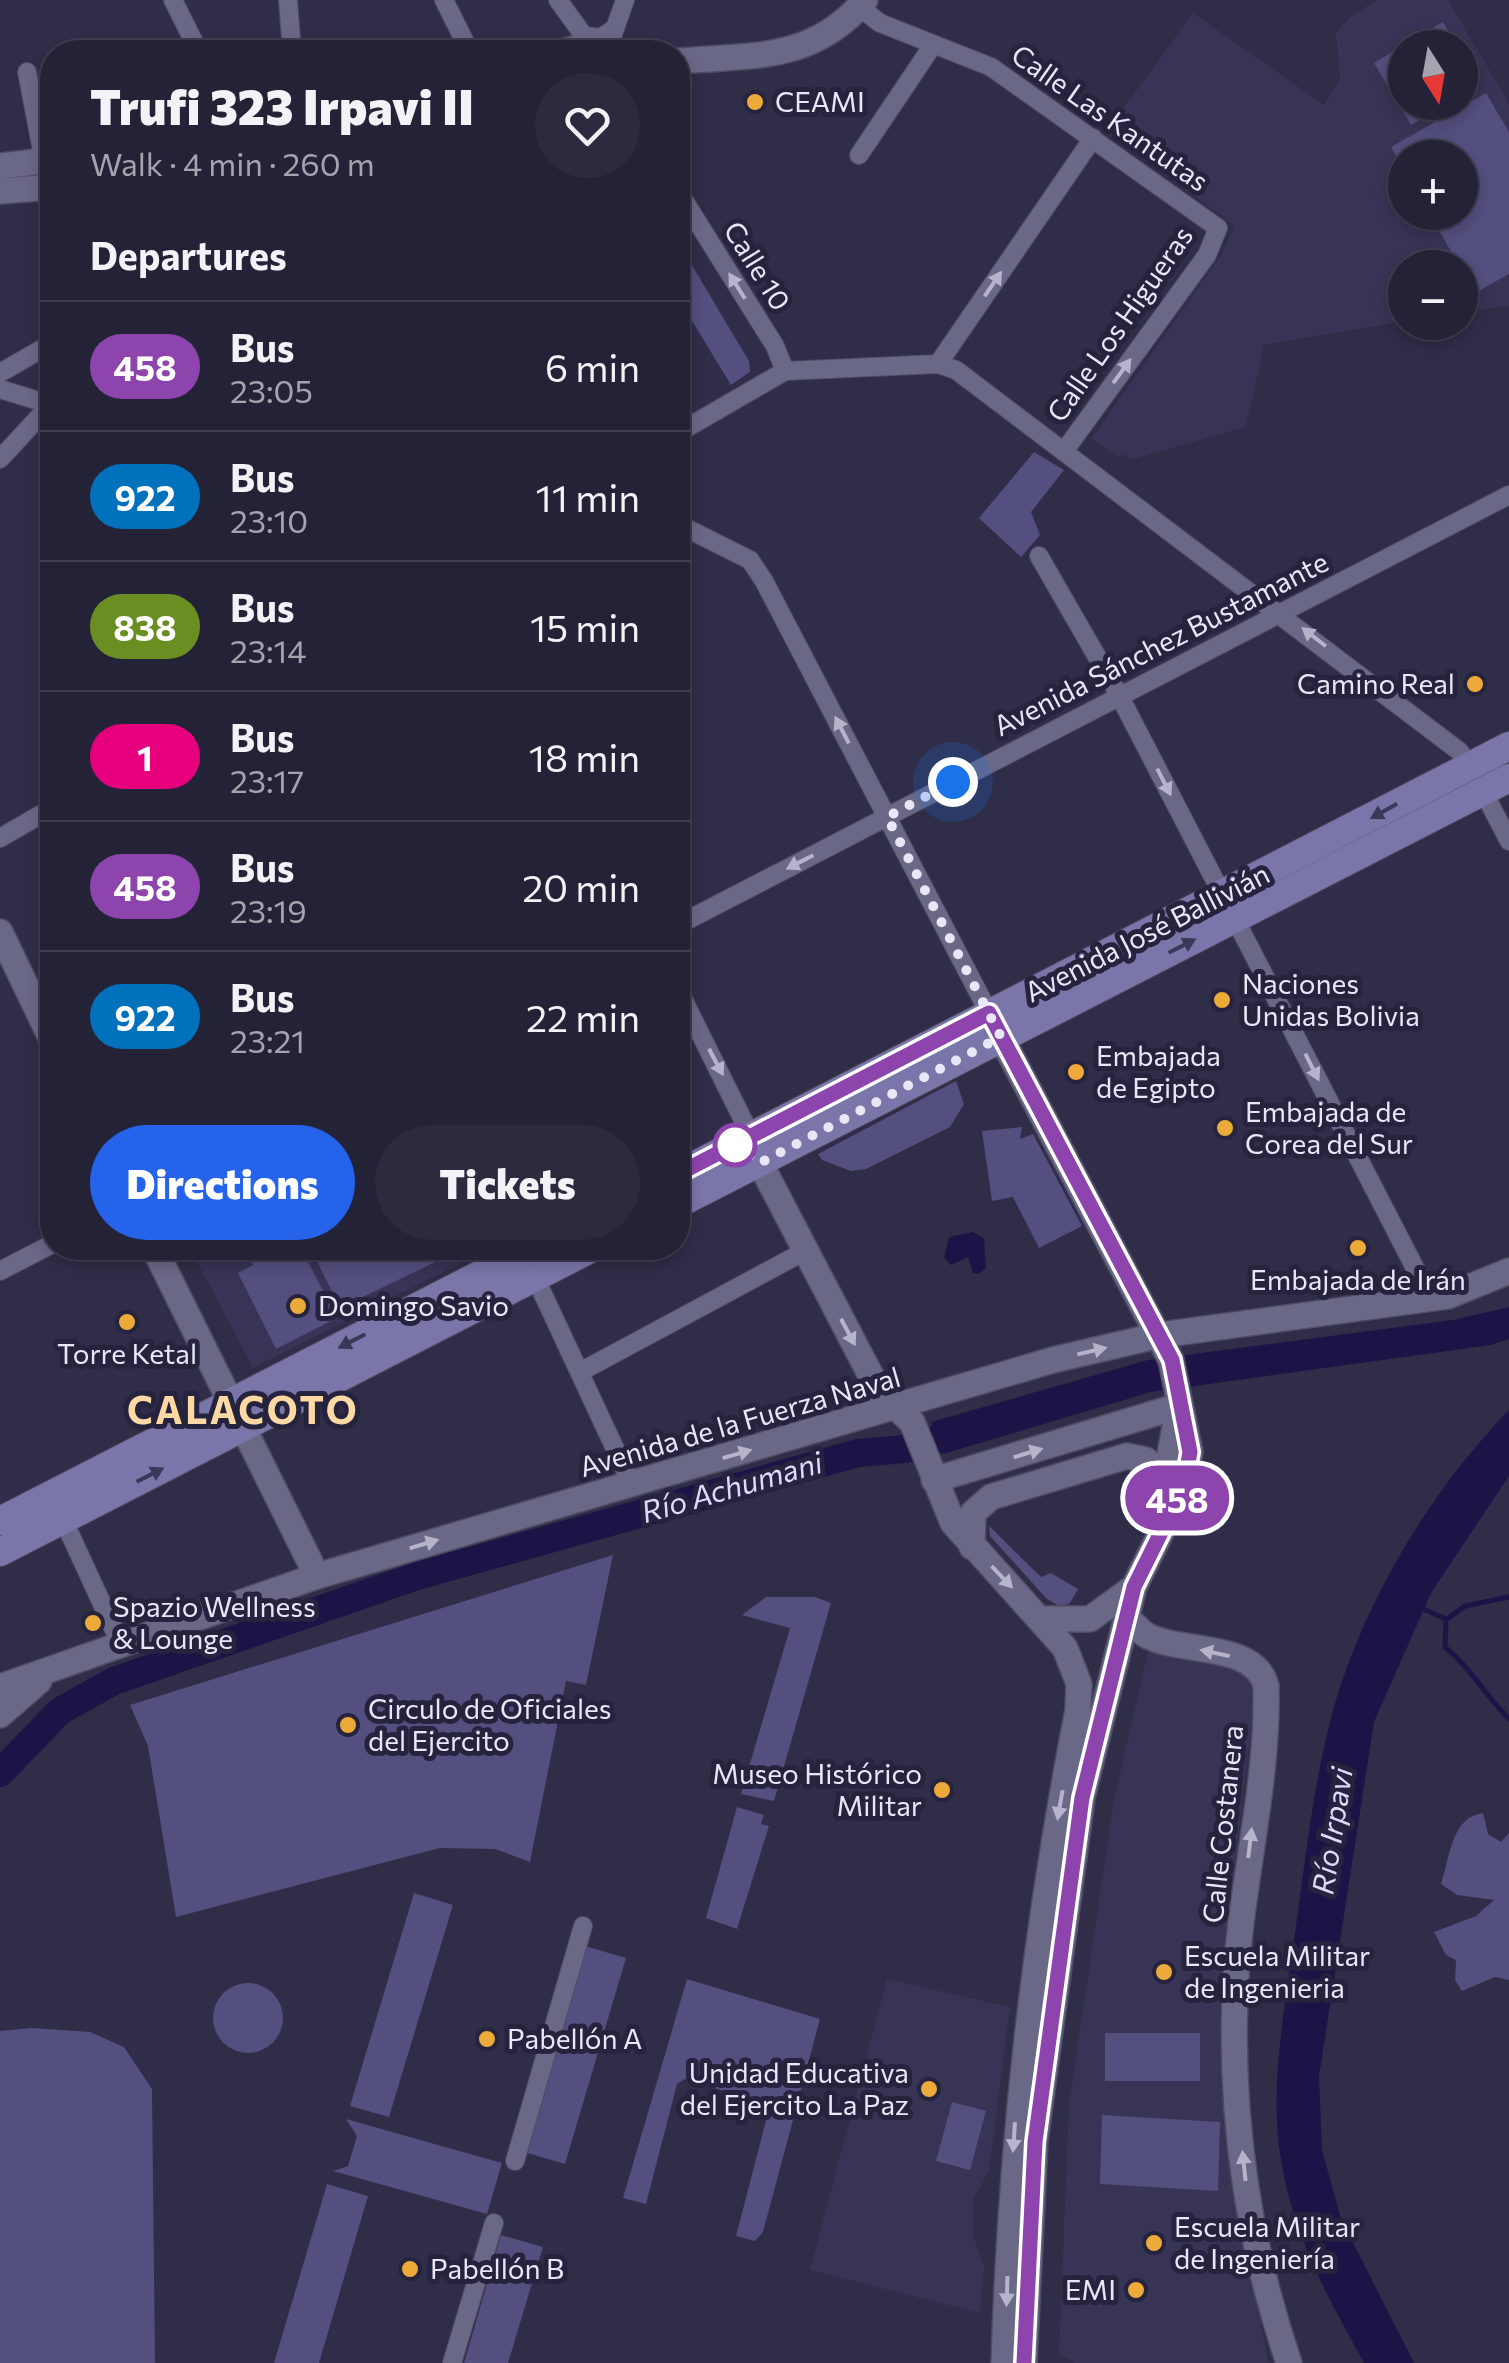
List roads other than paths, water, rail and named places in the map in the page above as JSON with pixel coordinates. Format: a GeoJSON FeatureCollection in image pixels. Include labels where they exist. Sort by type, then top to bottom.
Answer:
{"type":"FeatureCollection","features":[{"type":"Feature","properties":{"kind":"main road"},"geometry":{"type":"LineString","coordinates":[[690,59],[791,51],[815,43],[862,4]]}},
{"type":"Feature","properties":{"kind":"main road"},"geometry":{"type":"LineString","coordinates":[[0,166],[40,161]]}},
{"type":"Feature","properties":{"kind":"main road"},"geometry":{"type":"LineString","coordinates":[[0,192],[40,188]]}},
{"type":"Feature","properties":{"kind":"main road","name":"Avenida José Ballivián"},"geometry":{"type":"LineString","coordinates":[[690,1195],[755,1149],[1477,778],[1509,746]]}},
{"type":"Feature","properties":{"kind":"main road"},"geometry":{"type":"LineString","coordinates":[[1477,778],[1509,778]]}},
{"type":"Feature","properties":{"kind":"main road"},"geometry":{"type":"LineString","coordinates":[[0,908],[40,991]]}},
{"type":"Feature","properties":{"kind":"main road"},"geometry":{"type":"LineString","coordinates":[[0,932],[40,1015]]}},
{"type":"Feature","properties":{"kind":"main road"},"geometry":{"type":"LineString","coordinates":[[995,1025],[1172,1347],[1178,1400],[1190,1452],[1184,1486],[1170,1494],[1134,1587],[1087,1771],[1040,2007]]}},
{"type":"Feature","properties":{"kind":"main road"},"geometry":{"type":"LineString","coordinates":[[755,1149],[880,1394],[905,1415],[944,1508],[972,1547],[1043,1619],[1074,1667],[1079,1697],[1032,2070],[1004,2363]]}},
{"type":"Feature","properties":{"kind":"main road","name":"Avenida José Ballivián"},"geometry":{"type":"LineString","coordinates":[[690,1170],[755,1149]]}},
{"type":"Feature","properties":{"kind":"main road"},"geometry":{"type":"LineString","coordinates":[[161,1260],[245,1411]]}},
{"type":"Feature","properties":{"kind":"main road"},"geometry":{"type":"LineString","coordinates":[[176,1260],[324,1574]]}},
{"type":"Feature","properties":{"kind":"main road"},"geometry":{"type":"LineString","coordinates":[[0,1552],[520,1260]]}},
{"type":"Feature","properties":{"kind":"main road","name":"Avenida de la Fuerza Naval"},"geometry":{"type":"LineString","coordinates":[[0,1687],[324,1574],[631,1483],[905,1415],[1053,1360],[1172,1347],[1431,1299],[1470,1290],[1509,1271]]}},
{"type":"Feature","properties":{"kind":"main road"},"geometry":{"type":"LineString","coordinates":[[931,1470],[1178,1400]]}},
{"type":"Feature","properties":{"kind":"main road"},"geometry":{"type":"LineString","coordinates":[[1,1522],[74,1484],[245,1411]]}},
{"type":"Feature","properties":{"kind":"main road"},"geometry":{"type":"LineString","coordinates":[[972,1547],[973,1513],[991,1497],[1127,1456],[1146,1460],[1170,1494]]}},
{"type":"Feature","properties":{"kind":"main road"},"geometry":{"type":"LineString","coordinates":[[1043,1619],[1090,1619],[1134,1587]]}},
{"type":"Feature","properties":{"kind":"main road","name":"Calle Costanera"},"geometry":{"type":"LineString","coordinates":[[1128,1619],[1162,1641],[1244,1660],[1263,1675],[1266,1686],[1234,1995],[1236,2095],[1247,2198],[1266,2296],[1289,2363]]}},
{"type":"Feature","properties":{"kind":"main road"},"geometry":{"type":"LineString","coordinates":[[0,1715],[46,1674]]}},
{"type":"Feature","properties":{"kind":"main road"},"geometry":{"type":"LineString","coordinates":[[1020,2218],[1024,2363]]}},
{"type":"Feature","properties":{"kind":"street"},"geometry":{"type":"LineString","coordinates":[[174,0],[193,40]]}},
{"type":"Feature","properties":{"kind":"street"},"geometry":{"type":"LineString","coordinates":[[288,0],[291,40]]}},
{"type":"Feature","properties":{"kind":"street"},"geometry":{"type":"LineString","coordinates":[[444,0],[464,40]]}},
{"type":"Feature","properties":{"kind":"street"},"geometry":{"type":"LineString","coordinates":[[558,0],[569,40]]}},
{"type":"Feature","properties":{"kind":"street"},"geometry":{"type":"LineString","coordinates":[[613,40],[625,0]]}},
{"type":"Feature","properties":{"kind":"street","name":"Calle Las Kantutas"},"geometry":{"type":"LineString","coordinates":[[862,4],[880,23],[991,67],[1218,228]]}},
{"type":"Feature","properties":{"kind":"street"},"geometry":{"type":"LineString","coordinates":[[859,155],[933,46]]}},
{"type":"Feature","properties":{"kind":"street"},"geometry":{"type":"LineString","coordinates":[[27,72],[40,126]]}},
{"type":"Feature","properties":{"kind":"street"},"geometry":{"type":"LineString","coordinates":[[938,364],[1093,138]]}},
{"type":"Feature","properties":{"kind":"street","name":"Calle 10"},"geometry":{"type":"LineString","coordinates":[[690,211],[775,346],[785,371]]}},
{"type":"Feature","properties":{"kind":"street","name":"Calle Los Higueras"},"geometry":{"type":"LineString","coordinates":[[1065,450],[1207,255],[1218,228]]}},
{"type":"Feature","properties":{"kind":"street"},"geometry":{"type":"LineString","coordinates":[[0,373],[40,350]]}},
{"type":"Feature","properties":{"kind":"street"},"geometry":{"type":"LineString","coordinates":[[690,426],[785,371],[938,364],[956,370],[1459,751],[1509,840]]}},
{"type":"Feature","properties":{"kind":"street"},"geometry":{"type":"LineString","coordinates":[[0,389],[40,401]]}},
{"type":"Feature","properties":{"kind":"street"},"geometry":{"type":"LineString","coordinates":[[0,459],[40,417]]}},
{"type":"Feature","properties":{"kind":"street","name":"Avenida Sánchez Bustamante"},"geometry":{"type":"LineString","coordinates":[[690,919],[1509,495]]}},
{"type":"Feature","properties":{"kind":"street"},"geometry":{"type":"LineString","coordinates":[[690,530],[750,560],[995,1025]]}},
{"type":"Feature","properties":{"kind":"street"},"geometry":{"type":"LineString","coordinates":[[1039,556],[1120,695],[1431,1299]]}},
{"type":"Feature","properties":{"kind":"street"},"geometry":{"type":"LineString","coordinates":[[0,838],[40,815]]}},
{"type":"Feature","properties":{"kind":"street"},"geometry":{"type":"LineString","coordinates":[[690,1014],[755,1149]]}},
{"type":"Feature","properties":{"kind":"street"},"geometry":{"type":"LineString","coordinates":[[0,1271],[40,1250]]}},
{"type":"Feature","properties":{"kind":"street"},"geometry":{"type":"LineString","coordinates":[[580,1372],[805,1251]]}},
{"type":"Feature","properties":{"kind":"street"},"geometry":{"type":"LineString","coordinates":[[529,1260],[631,1483]]}},
{"type":"Feature","properties":{"kind":"street"},"geometry":{"type":"LineString","coordinates":[[63,1520],[122,1646]]}},
{"type":"Feature","properties":{"kind":"street"},"geometry":{"type":"LineString","coordinates":[[515,2161],[583,1926]]}},
{"type":"Feature","properties":{"kind":"street"},"geometry":{"type":"LineString","coordinates":[[452,2363],[494,2224]]}},
{"type":"Feature","properties":{"kind":"water"},"geometry":{"type":"Polygon","coordinates":[[[973,1232],[984,1238],[986,1268],[978,1274],[973,1273],[968,1257],[951,1265],[944,1258],[949,1237],[973,1232]]]}},
{"type":"Feature","properties":{"kind":"water"},"geometry":{"type":"Polygon","coordinates":[[[1509,1307],[1509,1339],[1491,1345],[1151,1392],[943,1454],[931,1422],[1148,1360],[1453,1320],[1509,1307]]]}},
{"type":"Feature","properties":{"kind":"water","name":"Río Irpavi"},"geometry":{"type":"Polygon","coordinates":[[[1509,1410],[1509,1476],[1431,1593],[1374,1722],[1319,2076],[1322,2150],[1341,2219],[1414,2363],[1364,2363],[1303,2240],[1287,2188],[1278,2133],[1279,2050],[1312,1813],[1340,1687],[1388,1575],[1456,1471],[1509,1410]]]}},
{"type":"Feature","properties":{"kind":"waterway","name":"Río Achumani"},"geometry":{"type":"LineString","coordinates":[[0,1773],[60,1711],[114,1681],[417,1576],[858,1453],[905,1449],[972,1429]]}},
{"type":"Feature","properties":{"kind":"waterway"},"geometry":{"type":"LineString","coordinates":[[1447,1619],[1465,1606],[1509,1597]]}},
{"type":"Feature","properties":{"kind":"waterway"},"geometry":{"type":"LineString","coordinates":[[1417,1606],[1446,1619],[1445,1647],[1509,1719]]}},
{"type":"Feature","properties":{"kind":"place","name":"CEAMI"},"geometry":{"type":"Point","coordinates":[755,102]}},
{"type":"Feature","properties":{"kind":"place","name":"Camino Real"},"geometry":{"type":"Point","coordinates":[1475,684]}},
{"type":"Feature","properties":{"kind":"place","name":"Naciones Unidas Bolivia"},"geometry":{"type":"Point","coordinates":[1222,1000]}},
{"type":"Feature","properties":{"kind":"place","name":"Embajada de Egipto"},"geometry":{"type":"Point","coordinates":[1076,1072]}},
{"type":"Feature","properties":{"kind":"place","name":"Embajada de Corea del Sur"},"geometry":{"type":"Point","coordinates":[1225,1128]}},
{"type":"Feature","properties":{"kind":"place","name":"Embajada de Irán"},"geometry":{"type":"Point","coordinates":[1358,1248]}},
{"type":"Feature","properties":{"kind":"place","name":"Domingo Savio"},"geometry":{"type":"Point","coordinates":[298,1306]}},
{"type":"Feature","properties":{"kind":"place","name":"Torre Ketal"},"geometry":{"type":"Point","coordinates":[127,1322]}},
{"type":"Feature","properties":{"kind":"place","name":"Spazio Wellness & Lounge"},"geometry":{"type":"Point","coordinates":[93,1623]}},
{"type":"Feature","properties":{"kind":"place","name":"Circulo de Oficiales del Ejercito"},"geometry":{"type":"Point","coordinates":[348,1725]}},
{"type":"Feature","properties":{"kind":"place","name":"Museo Histórico Militar"},"geometry":{"type":"Point","coordinates":[942,1790]}},
{"type":"Feature","properties":{"kind":"place","name":"Escuela Militar de Ingenieria"},"geometry":{"type":"Point","coordinates":[1164,1972]}},
{"type":"Feature","properties":{"kind":"place","name":"Pabellón A"},"geometry":{"type":"Point","coordinates":[487,2039]}},
{"type":"Feature","properties":{"kind":"place","name":"Unidad Educativa del Ejercito La Paz"},"geometry":{"type":"Point","coordinates":[929,2089]}},
{"type":"Feature","properties":{"kind":"place","name":"Escuela Militar de Ingeniería"},"geometry":{"type":"Point","coordinates":[1154,2243]}},
{"type":"Feature","properties":{"kind":"place","name":"Pabellón B"},"geometry":{"type":"Point","coordinates":[410,2269]}},
{"type":"Feature","properties":{"kind":"place","name":"EMI"},"geometry":{"type":"Point","coordinates":[1136,2290]}},
{"type":"Feature","properties":{"kind":"district","name":"CALACOTO"},"geometry":{"type":"Point","coordinates":[243,1411]}}]}
